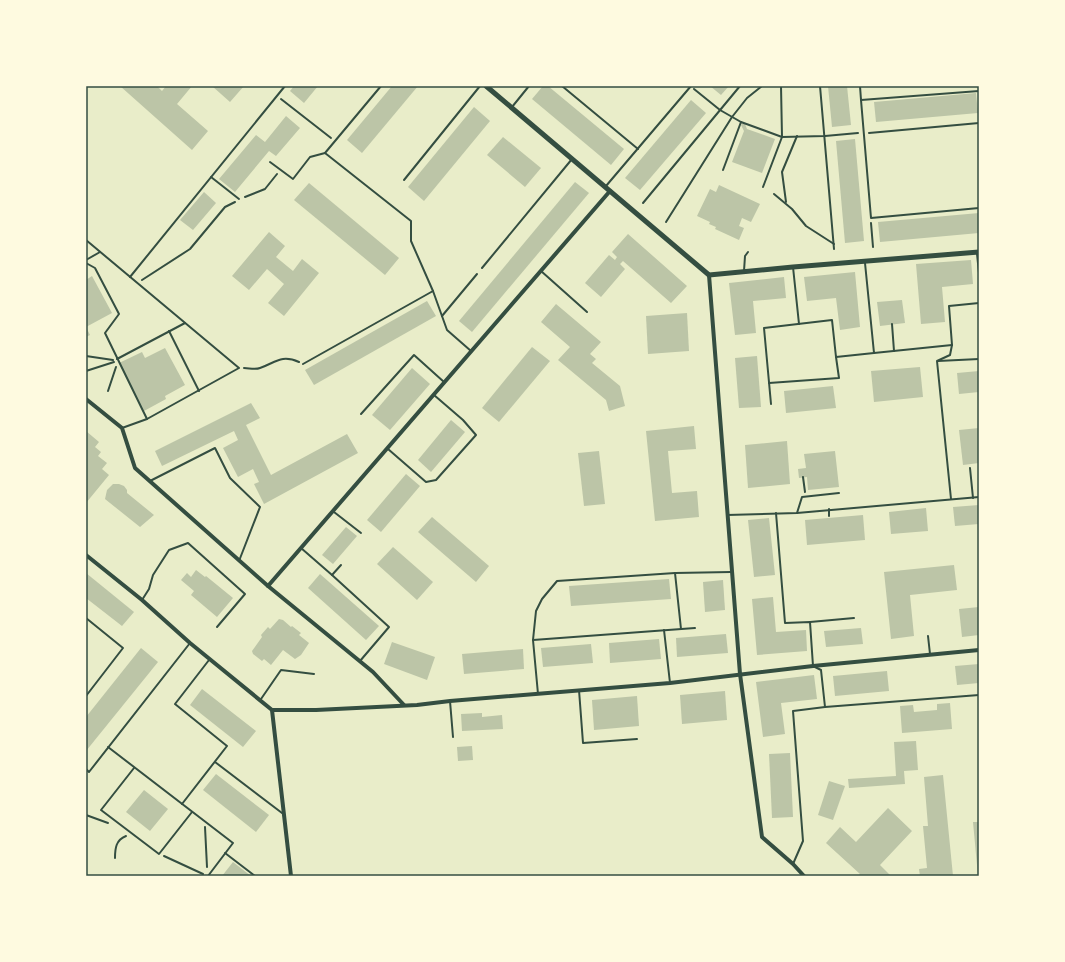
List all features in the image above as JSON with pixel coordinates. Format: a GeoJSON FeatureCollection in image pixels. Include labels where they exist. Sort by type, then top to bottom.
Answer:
{"type":"FeatureCollection","features":[{"type":"Feature","properties":{"kind":"street"},"geometry":{"type":"LineString","coordinates":[[486,86],[709,275],[740,674],[762,837],[793,864],[804,876]]}},
{"type":"Feature","properties":{"kind":"street"},"geometry":{"type":"LineString","coordinates":[[268,586],[541,271],[608,189]]}},
{"type":"Feature","properties":{"kind":"street"},"geometry":{"type":"LineString","coordinates":[[709,275],[793,266],[865,262],[978,252]]}},
{"type":"Feature","properties":{"kind":"street"},"geometry":{"type":"LineString","coordinates":[[86,399],[122,428],[135,468],[268,586],[373,672],[404,705]]}},
{"type":"Feature","properties":{"kind":"street"},"geometry":{"type":"LineString","coordinates":[[86,555],[142,600],[190,643],[272,710],[316,710],[404,705],[670,683],[813,666],[979,650]]}},
{"type":"Feature","properties":{"kind":"street"},"geometry":{"type":"LineString","coordinates":[[272,710],[291,876]]}},
{"type":"Feature","properties":{"kind":"lane"},"geometry":{"type":"LineString","coordinates":[[130,277],[285,86]]}},
{"type":"Feature","properties":{"kind":"lane"},"geometry":{"type":"LineString","coordinates":[[270,162],[293,179],[310,157],[325,153],[381,86]]}},
{"type":"Feature","properties":{"kind":"lane"},"geometry":{"type":"LineString","coordinates":[[404,180],[480,86]]}},
{"type":"Feature","properties":{"kind":"lane"},"geometry":{"type":"LineString","coordinates":[[511,107],[529,86]]}},
{"type":"Feature","properties":{"kind":"lane"},"geometry":{"type":"LineString","coordinates":[[562,86],[638,149]]}},
{"type":"Feature","properties":{"kind":"lane"},"geometry":{"type":"LineString","coordinates":[[608,189],[638,149],[690,86]]}},
{"type":"Feature","properties":{"kind":"lane"},"geometry":{"type":"LineString","coordinates":[[860,86],[871,218],[979,208]]}},
{"type":"Feature","properties":{"kind":"lane"},"geometry":{"type":"LineString","coordinates":[[861,100],[979,91]]}},
{"type":"Feature","properties":{"kind":"lane"},"geometry":{"type":"LineString","coordinates":[[325,153],[410,221],[411,241],[433,291],[447,330],[472,351]]}},
{"type":"Feature","properties":{"kind":"lane"},"geometry":{"type":"LineString","coordinates":[[482,268],[572,159]]}},
{"type":"Feature","properties":{"kind":"lane"},"geometry":{"type":"LineString","coordinates":[[211,177],[239,200]]}},
{"type":"Feature","properties":{"kind":"lane"},"geometry":{"type":"LineString","coordinates":[[86,240],[239,368],[147,419],[122,428]]}},
{"type":"Feature","properties":{"kind":"lane"},"geometry":{"type":"LineString","coordinates":[[100,252],[86,262],[96,268],[119,314],[105,333],[147,419]]}},
{"type":"Feature","properties":{"kind":"lane"},"geometry":{"type":"LineString","coordinates":[[744,271],[745,256],[748,252]]}},
{"type":"Feature","properties":{"kind":"lane"},"geometry":{"type":"LineString","coordinates":[[978,252],[979,273]]}},
{"type":"Feature","properties":{"kind":"lane"},"geometry":{"type":"LineString","coordinates":[[865,262],[874,353]]}},
{"type":"Feature","properties":{"kind":"lane"},"geometry":{"type":"LineString","coordinates":[[793,266],[799,324]]}},
{"type":"Feature","properties":{"kind":"lane"},"geometry":{"type":"LineString","coordinates":[[541,271],[587,312]]}},
{"type":"Feature","properties":{"kind":"lane"},"geometry":{"type":"LineString","coordinates":[[442,316],[477,274]]}},
{"type":"Feature","properties":{"kind":"lane"},"geometry":{"type":"LineString","coordinates":[[303,364],[433,291]]}},
{"type":"Feature","properties":{"kind":"lane"},"geometry":{"type":"LineString","coordinates":[[937,362],[950,355],[952,344],[948,306],[979,303]]}},
{"type":"Feature","properties":{"kind":"lane"},"geometry":{"type":"LineString","coordinates":[[769,383],[839,378],[832,320],[764,328],[769,383],[771,404]]}},
{"type":"Feature","properties":{"kind":"lane"},"geometry":{"type":"LineString","coordinates":[[117,360],[185,323]]}},
{"type":"Feature","properties":{"kind":"lane"},"geometry":{"type":"LineString","coordinates":[[892,324],[894,351]]}},
{"type":"Feature","properties":{"kind":"lane"},"geometry":{"type":"LineString","coordinates":[[169,332],[199,391]]}},
{"type":"Feature","properties":{"kind":"lane"},"geometry":{"type":"LineString","coordinates":[[836,357],[952,344]]}},
{"type":"Feature","properties":{"kind":"lane"},"geometry":{"type":"LineString","coordinates":[[361,414],[414,355],[445,382]]}},
{"type":"Feature","properties":{"kind":"lane"},"geometry":{"type":"LineString","coordinates":[[937,362],[979,359]]}},
{"type":"Feature","properties":{"kind":"lane"},"geometry":{"type":"LineString","coordinates":[[937,362],[951,499]]}},
{"type":"Feature","properties":{"kind":"lane"},"geometry":{"type":"LineString","coordinates":[[388,449],[426,482],[436,480],[476,435],[463,420],[434,394]]}},
{"type":"Feature","properties":{"kind":"lane"},"geometry":{"type":"LineString","coordinates":[[149,481],[215,448],[230,478],[260,507],[239,561]]}},
{"type":"Feature","properties":{"kind":"lane"},"geometry":{"type":"LineString","coordinates":[[970,468],[973,498]]}},
{"type":"Feature","properties":{"kind":"lane"},"geometry":{"type":"LineString","coordinates":[[797,513],[802,497],[838,493]]}},
{"type":"Feature","properties":{"kind":"lane"},"geometry":{"type":"LineString","coordinates":[[727,516],[797,513],[979,497]]}},
{"type":"Feature","properties":{"kind":"lane"},"geometry":{"type":"LineString","coordinates":[[829,509],[829,516]]}},
{"type":"Feature","properties":{"kind":"lane"},"geometry":{"type":"LineString","coordinates":[[333,512],[361,533]]}},
{"type":"Feature","properties":{"kind":"lane"},"geometry":{"type":"LineString","coordinates":[[776,513],[786,623],[854,618]]}},
{"type":"Feature","properties":{"kind":"lane"},"geometry":{"type":"LineString","coordinates":[[142,600],[149,589],[153,575],[169,550],[188,543],[245,594],[217,627]]}},
{"type":"Feature","properties":{"kind":"lane"},"geometry":{"type":"LineString","coordinates":[[301,548],[389,627],[360,661]]}},
{"type":"Feature","properties":{"kind":"lane"},"geometry":{"type":"LineString","coordinates":[[332,575],[341,565]]}},
{"type":"Feature","properties":{"kind":"lane"},"geometry":{"type":"LineString","coordinates":[[538,694],[533,640],[536,612],[542,599],[557,581],[675,573],[731,572]]}},
{"type":"Feature","properties":{"kind":"lane"},"geometry":{"type":"LineString","coordinates":[[675,573],[681,629]]}},
{"type":"Feature","properties":{"kind":"lane"},"geometry":{"type":"LineString","coordinates":[[86,618],[123,648],[86,696]]}},
{"type":"Feature","properties":{"kind":"lane"},"geometry":{"type":"LineString","coordinates":[[810,622],[813,666],[821,670],[825,707]]}},
{"type":"Feature","properties":{"kind":"lane"},"geometry":{"type":"LineString","coordinates":[[533,640],[695,628]]}},
{"type":"Feature","properties":{"kind":"lane"},"geometry":{"type":"LineString","coordinates":[[664,630],[670,683]]}},
{"type":"Feature","properties":{"kind":"lane"},"geometry":{"type":"LineString","coordinates":[[928,636],[930,654]]}},
{"type":"Feature","properties":{"kind":"lane"},"geometry":{"type":"LineString","coordinates":[[87,772],[190,643]]}},
{"type":"Feature","properties":{"kind":"lane"},"geometry":{"type":"LineString","coordinates":[[182,804],[227,746],[175,704],[210,659]]}},
{"type":"Feature","properties":{"kind":"lane"},"geometry":{"type":"LineString","coordinates":[[260,700],[281,670],[314,674]]}},
{"type":"Feature","properties":{"kind":"lane"},"geometry":{"type":"LineString","coordinates":[[579,690],[583,743],[637,739]]}},
{"type":"Feature","properties":{"kind":"lane"},"geometry":{"type":"LineString","coordinates":[[793,864],[803,841],[792,711],[979,695]]}},
{"type":"Feature","properties":{"kind":"lane"},"geometry":{"type":"LineString","coordinates":[[450,701],[453,737]]}},
{"type":"Feature","properties":{"kind":"lane"},"geometry":{"type":"LineString","coordinates":[[108,747],[233,844],[208,876]]}},
{"type":"Feature","properties":{"kind":"lane"},"geometry":{"type":"LineString","coordinates":[[215,762],[283,813]]}},
{"type":"Feature","properties":{"kind":"lane"},"geometry":{"type":"LineString","coordinates":[[134,768],[101,810],[159,854],[192,812]]}},
{"type":"Feature","properties":{"kind":"lane"},"geometry":{"type":"LineString","coordinates":[[225,853],[255,876]]}},
{"type":"Feature","properties":{"kind":"path"},"geometry":{"type":"LineString","coordinates":[[690,86],[720,110],[741,122],[782,137],[825,136],[979,123]]}},
{"type":"Feature","properties":{"kind":"path"},"geometry":{"type":"LineString","coordinates":[[643,203],[740,86]]}},
{"type":"Feature","properties":{"kind":"path"},"geometry":{"type":"LineString","coordinates":[[666,222],[732,117],[747,98],[762,86]]}},
{"type":"Feature","properties":{"kind":"path"},"geometry":{"type":"LineString","coordinates":[[763,188],[782,137],[781,86]]}},
{"type":"Feature","properties":{"kind":"path"},"geometry":{"type":"LineString","coordinates":[[820,86],[834,249]]}},
{"type":"Feature","properties":{"kind":"path"},"geometry":{"type":"LineString","coordinates":[[277,96],[335,141]]}},
{"type":"Feature","properties":{"kind":"path"},"geometry":{"type":"LineString","coordinates":[[723,170],[741,122]]}},
{"type":"Feature","properties":{"kind":"path"},"geometry":{"type":"LineString","coordinates":[[786,204],[782,172],[797,136]]}},
{"type":"Feature","properties":{"kind":"path"},"geometry":{"type":"LineString","coordinates":[[137,283],[190,249],[225,207],[265,190],[281,170]]}},
{"type":"Feature","properties":{"kind":"path"},"geometry":{"type":"LineString","coordinates":[[774,194],[792,209],[806,226],[834,244]]}},
{"type":"Feature","properties":{"kind":"path"},"geometry":{"type":"LineString","coordinates":[[871,218],[873,247]]}},
{"type":"Feature","properties":{"kind":"path"},"geometry":{"type":"LineString","coordinates":[[86,356],[117,360]]}},
{"type":"Feature","properties":{"kind":"path"},"geometry":{"type":"LineString","coordinates":[[239,368],[258,369],[281,359],[295,360],[303,364]]}},
{"type":"Feature","properties":{"kind":"path"},"geometry":{"type":"LineString","coordinates":[[86,371],[117,360]]}},
{"type":"Feature","properties":{"kind":"path"},"geometry":{"type":"LineString","coordinates":[[108,391],[117,360]]}},
{"type":"Feature","properties":{"kind":"path"},"geometry":{"type":"LineString","coordinates":[[803,477],[805,496]]}},
{"type":"Feature","properties":{"kind":"path"},"geometry":{"type":"LineString","coordinates":[[86,816],[104,822],[124,826]]}},
{"type":"Feature","properties":{"kind":"path"},"geometry":{"type":"LineString","coordinates":[[159,854],[208,876],[205,822]]}},
{"type":"Feature","properties":{"kind":"path"},"geometry":{"type":"LineString","coordinates":[[115,858],[116,845],[120,838],[132,833]]}},
{"type":"Feature","properties":{"kind":"building"},"geometry":{"type":"Polygon","coordinates":[[[120,86],[157,86],[162,91],[166,86],[192,86],[177,104],[208,131],[192,150],[120,86]]]}},
{"type":"Feature","properties":{"kind":"building"},"geometry":{"type":"Polygon","coordinates":[[[212,86],[244,86],[230,102],[212,86]]]}},
{"type":"Feature","properties":{"kind":"building"},"geometry":{"type":"Polygon","coordinates":[[[294,86],[318,86],[304,103],[290,91],[294,86]]]}},
{"type":"Feature","properties":{"kind":"building"},"geometry":{"type":"Polygon","coordinates":[[[392,86],[418,86],[362,153],[347,140],[392,86]]]}},
{"type":"Feature","properties":{"kind":"building"},"geometry":{"type":"Polygon","coordinates":[[[543,86],[548,86],[624,149],[611,165],[532,99],[543,86]]]}},
{"type":"Feature","properties":{"kind":"building"},"geometry":{"type":"Polygon","coordinates":[[[710,86],[729,86],[721,95],[710,86]]]}},
{"type":"Feature","properties":{"kind":"building"},"geometry":{"type":"Polygon","coordinates":[[[828,86],[847,86],[851,125],[832,127],[828,86]]]}},
{"type":"Feature","properties":{"kind":"building"},"geometry":{"type":"Polygon","coordinates":[[[976,93],[978,113],[876,122],[874,102],[976,93]]]}},
{"type":"Feature","properties":{"kind":"building"},"geometry":{"type":"Polygon","coordinates":[[[691,100],[706,113],[640,190],[625,178],[691,100]]]}},
{"type":"Feature","properties":{"kind":"building"},"geometry":{"type":"Polygon","coordinates":[[[474,107],[490,121],[424,201],[408,187],[474,107]]]}},
{"type":"Feature","properties":{"kind":"building"},"geometry":{"type":"Polygon","coordinates":[[[286,116],[300,128],[276,156],[269,151],[235,192],[219,179],[256,135],[265,142],[286,116]]]}},
{"type":"Feature","properties":{"kind":"building"},"geometry":{"type":"Polygon","coordinates":[[[743,123],[747,129],[775,139],[762,173],[732,162],[744,131],[741,125],[743,123]]]}},
{"type":"Feature","properties":{"kind":"building"},"geometry":{"type":"Polygon","coordinates":[[[503,137],[541,168],[525,187],[487,155],[503,137]]]}},
{"type":"Feature","properties":{"kind":"building"},"geometry":{"type":"Polygon","coordinates":[[[855,139],[864,241],[845,243],[836,141],[855,139]]]}},
{"type":"Feature","properties":{"kind":"building"},"geometry":{"type":"Polygon","coordinates":[[[575,182],[589,193],[472,332],[459,321],[575,182]]]}},
{"type":"Feature","properties":{"kind":"building"},"geometry":{"type":"Polygon","coordinates":[[[309,183],[399,258],[385,275],[294,200],[309,183]]]}},
{"type":"Feature","properties":{"kind":"building"},"geometry":{"type":"Polygon","coordinates":[[[719,185],[760,204],[751,222],[742,218],[739,226],[744,228],[739,240],[715,229],[716,227],[709,224],[710,222],[697,216],[710,189],[716,192],[719,185]]]}},
{"type":"Feature","properties":{"kind":"building"},"geometry":{"type":"Polygon","coordinates":[[[204,192],[216,203],[193,230],[180,220],[204,192]]]}},
{"type":"Feature","properties":{"kind":"building"},"geometry":{"type":"Polygon","coordinates":[[[979,213],[979,233],[880,242],[878,222],[979,213]]]}},
{"type":"Feature","properties":{"kind":"building"},"geometry":{"type":"Polygon","coordinates":[[[269,232],[285,246],[276,257],[293,271],[302,259],[319,273],[284,316],[268,303],[284,284],[267,269],[249,290],[232,276],[269,232]]]}},
{"type":"Feature","properties":{"kind":"building"},"geometry":{"type":"Polygon","coordinates":[[[628,234],[687,286],[671,303],[623,261],[620,264],[625,269],[601,297],[585,283],[609,255],[615,260],[617,257],[612,252],[628,234]]]}},
{"type":"Feature","properties":{"kind":"building"},"geometry":{"type":"Polygon","coordinates":[[[971,260],[973,284],[942,287],[945,322],[921,324],[916,264],[971,260]]]}},
{"type":"Feature","properties":{"kind":"building"},"geometry":{"type":"Polygon","coordinates":[[[855,272],[860,327],[840,330],[836,298],[807,301],[804,277],[855,272]]]}},
{"type":"Feature","properties":{"kind":"building"},"geometry":{"type":"Polygon","coordinates":[[[92,276],[112,313],[86,327],[86,280],[92,276]]]}},
{"type":"Feature","properties":{"kind":"building"},"geometry":{"type":"Polygon","coordinates":[[[784,277],[786,298],[753,301],[756,333],[735,335],[729,283],[784,277]]]}},
{"type":"Feature","properties":{"kind":"building"},"geometry":{"type":"Polygon","coordinates":[[[902,300],[905,323],[880,326],[877,302],[902,300]]]}},
{"type":"Feature","properties":{"kind":"building"},"geometry":{"type":"Polygon","coordinates":[[[427,301],[436,316],[314,385],[305,370],[427,301]]]}},
{"type":"Feature","properties":{"kind":"building"},"geometry":{"type":"Polygon","coordinates":[[[556,304],[601,342],[590,354],[596,359],[592,363],[620,386],[625,406],[609,411],[606,400],[558,360],[570,347],[541,322],[556,304]]]}},
{"type":"Feature","properties":{"kind":"building"},"geometry":{"type":"Polygon","coordinates":[[[687,313],[689,351],[648,354],[646,316],[687,313]]]}},
{"type":"Feature","properties":{"kind":"building"},"geometry":{"type":"Polygon","coordinates":[[[86,327],[90,335],[86,337],[86,327]]]}},
{"type":"Feature","properties":{"kind":"building"},"geometry":{"type":"Polygon","coordinates":[[[532,347],[550,361],[499,422],[482,408],[532,347]]]}},
{"type":"Feature","properties":{"kind":"building"},"geometry":{"type":"Polygon","coordinates":[[[165,348],[185,385],[165,396],[166,399],[144,411],[119,363],[142,352],[145,358],[165,348]]]}},
{"type":"Feature","properties":{"kind":"building"},"geometry":{"type":"Polygon","coordinates":[[[757,356],[761,407],[739,408],[735,358],[757,356]]]}},
{"type":"Feature","properties":{"kind":"building"},"geometry":{"type":"Polygon","coordinates":[[[920,367],[923,397],[874,402],[871,371],[920,367]]]}},
{"type":"Feature","properties":{"kind":"building"},"geometry":{"type":"Polygon","coordinates":[[[412,368],[430,384],[390,430],[372,415],[412,368]]]}},
{"type":"Feature","properties":{"kind":"building"},"geometry":{"type":"Polygon","coordinates":[[[979,371],[979,392],[959,394],[957,373],[979,371]]]}},
{"type":"Feature","properties":{"kind":"building"},"geometry":{"type":"Polygon","coordinates":[[[833,386],[836,408],[786,413],[784,391],[833,386]]]}},
{"type":"Feature","properties":{"kind":"building"},"geometry":{"type":"Polygon","coordinates":[[[251,403],[260,418],[246,425],[271,475],[347,434],[358,453],[264,504],[254,484],[259,482],[253,469],[238,477],[223,448],[238,440],[234,431],[162,466],[155,451],[251,403]]]}},
{"type":"Feature","properties":{"kind":"building"},"geometry":{"type":"Polygon","coordinates":[[[451,420],[465,432],[431,472],[418,460],[451,420]]]}},
{"type":"Feature","properties":{"kind":"building"},"geometry":{"type":"Polygon","coordinates":[[[694,426],[696,449],[668,451],[672,493],[697,491],[699,517],[655,521],[646,431],[694,426]]]}},
{"type":"Feature","properties":{"kind":"building"},"geometry":{"type":"Polygon","coordinates":[[[979,428],[979,463],[963,465],[959,430],[979,428]]]}},
{"type":"Feature","properties":{"kind":"building"},"geometry":{"type":"Polygon","coordinates":[[[86,431],[99,442],[95,447],[101,452],[98,456],[107,463],[102,469],[109,475],[86,503],[86,431]]]}},
{"type":"Feature","properties":{"kind":"building"},"geometry":{"type":"Polygon","coordinates":[[[787,441],[790,484],[748,488],[745,445],[787,441]]]}},
{"type":"Feature","properties":{"kind":"building"},"geometry":{"type":"Polygon","coordinates":[[[599,451],[605,504],[584,506],[578,453],[599,451]]]}},
{"type":"Feature","properties":{"kind":"building"},"geometry":{"type":"Polygon","coordinates":[[[835,451],[839,487],[808,490],[807,477],[799,478],[798,469],[806,468],[804,454],[835,451]]]}},
{"type":"Feature","properties":{"kind":"building"},"geometry":{"type":"Polygon","coordinates":[[[406,474],[420,486],[381,532],[367,520],[406,474]]]}},
{"type":"Feature","properties":{"kind":"building"},"geometry":{"type":"Polygon","coordinates":[[[113,484],[124,486],[127,493],[154,515],[140,527],[105,499],[107,490],[113,484]]]}},
{"type":"Feature","properties":{"kind":"building"},"geometry":{"type":"Polygon","coordinates":[[[979,505],[979,524],[955,526],[953,507],[979,505]]]}},
{"type":"Feature","properties":{"kind":"building"},"geometry":{"type":"Polygon","coordinates":[[[926,508],[928,531],[891,534],[889,512],[926,508]]]}},
{"type":"Feature","properties":{"kind":"building"},"geometry":{"type":"Polygon","coordinates":[[[863,515],[865,540],[807,545],[805,520],[863,515]]]}},
{"type":"Feature","properties":{"kind":"building"},"geometry":{"type":"Polygon","coordinates":[[[432,517],[489,566],[476,582],[418,532],[432,517]]]}},
{"type":"Feature","properties":{"kind":"building"},"geometry":{"type":"Polygon","coordinates":[[[769,518],[775,575],[754,577],[748,520],[769,518]]]}},
{"type":"Feature","properties":{"kind":"building"},"geometry":{"type":"Polygon","coordinates":[[[346,527],[357,536],[333,564],[322,555],[346,527]]]}},
{"type":"Feature","properties":{"kind":"building"},"geometry":{"type":"Polygon","coordinates":[[[393,547],[433,582],[417,600],[377,564],[393,547]]]}},
{"type":"Feature","properties":{"kind":"building"},"geometry":{"type":"Polygon","coordinates":[[[954,565],[957,590],[910,595],[914,636],[891,639],[884,572],[954,565]]]}},
{"type":"Feature","properties":{"kind":"building"},"geometry":{"type":"Polygon","coordinates":[[[196,570],[205,577],[206,576],[233,598],[217,617],[191,595],[194,591],[181,580],[187,573],[191,577],[196,570]]]}},
{"type":"Feature","properties":{"kind":"building"},"geometry":{"type":"Polygon","coordinates":[[[86,573],[134,612],[122,626],[86,598],[86,573]]]}},
{"type":"Feature","properties":{"kind":"building"},"geometry":{"type":"Polygon","coordinates":[[[320,574],[379,626],[366,640],[308,588],[320,574]]]}},
{"type":"Feature","properties":{"kind":"building"},"geometry":{"type":"Polygon","coordinates":[[[669,579],[671,599],[571,606],[569,586],[669,579]]]}},
{"type":"Feature","properties":{"kind":"building"},"geometry":{"type":"Polygon","coordinates":[[[723,580],[725,610],[705,612],[703,582],[723,580]]]}},
{"type":"Feature","properties":{"kind":"building"},"geometry":{"type":"Polygon","coordinates":[[[773,597],[776,632],[806,630],[807,651],[757,655],[752,599],[773,597]]]}},
{"type":"Feature","properties":{"kind":"building"},"geometry":{"type":"Polygon","coordinates":[[[979,607],[979,635],[962,637],[959,609],[979,607]]]}},
{"type":"Feature","properties":{"kind":"building"},"geometry":{"type":"Polygon","coordinates":[[[279,619],[283,620],[301,633],[299,635],[309,643],[301,655],[295,659],[283,650],[271,665],[264,659],[262,661],[253,654],[252,651],[262,637],[261,635],[268,627],[270,629],[279,619]]]}},
{"type":"Feature","properties":{"kind":"building"},"geometry":{"type":"Polygon","coordinates":[[[861,628],[863,644],[826,647],[824,631],[861,628]]]}},
{"type":"Feature","properties":{"kind":"building"},"geometry":{"type":"Polygon","coordinates":[[[726,634],[728,653],[677,657],[676,638],[726,634]]]}},
{"type":"Feature","properties":{"kind":"building"},"geometry":{"type":"Polygon","coordinates":[[[659,639],[661,659],[610,663],[609,643],[659,639]]]}},
{"type":"Feature","properties":{"kind":"building"},"geometry":{"type":"Polygon","coordinates":[[[392,642],[435,657],[427,680],[384,664],[392,642]]]}},
{"type":"Feature","properties":{"kind":"building"},"geometry":{"type":"Polygon","coordinates":[[[591,644],[593,663],[543,667],[541,648],[591,644]]]}},
{"type":"Feature","properties":{"kind":"building"},"geometry":{"type":"Polygon","coordinates":[[[141,648],[158,662],[86,751],[86,717],[141,648]]]}},
{"type":"Feature","properties":{"kind":"building"},"geometry":{"type":"Polygon","coordinates":[[[523,649],[524,669],[464,674],[462,654],[523,649]]]}},
{"type":"Feature","properties":{"kind":"building"},"geometry":{"type":"Polygon","coordinates":[[[979,664],[979,683],[957,685],[955,666],[979,664]]]}},
{"type":"Feature","properties":{"kind":"building"},"geometry":{"type":"Polygon","coordinates":[[[887,671],[889,691],[835,696],[833,676],[887,671]]]}},
{"type":"Feature","properties":{"kind":"building"},"geometry":{"type":"Polygon","coordinates":[[[814,675],[817,699],[781,703],[785,734],[763,737],[756,682],[814,675]]]}},
{"type":"Feature","properties":{"kind":"building"},"geometry":{"type":"Polygon","coordinates":[[[202,689],[256,731],[243,747],[190,705],[202,689]]]}},
{"type":"Feature","properties":{"kind":"building"},"geometry":{"type":"Polygon","coordinates":[[[725,691],[727,720],[682,724],[680,695],[725,691]]]}},
{"type":"Feature","properties":{"kind":"building"},"geometry":{"type":"Polygon","coordinates":[[[637,696],[639,726],[594,730],[592,700],[637,696]]]}},
{"type":"Feature","properties":{"kind":"building"},"geometry":{"type":"Polygon","coordinates":[[[950,703],[952,729],[902,733],[900,706],[913,705],[914,712],[937,710],[937,704],[950,703]]]}},
{"type":"Feature","properties":{"kind":"building"},"geometry":{"type":"Polygon","coordinates":[[[482,713],[482,717],[502,715],[503,729],[462,731],[461,714],[482,713]]]}},
{"type":"Feature","properties":{"kind":"building"},"geometry":{"type":"Polygon","coordinates":[[[916,741],[918,770],[904,771],[905,784],[849,788],[848,779],[896,776],[894,742],[916,741]]]}},
{"type":"Feature","properties":{"kind":"building"},"geometry":{"type":"Polygon","coordinates":[[[472,746],[473,760],[458,761],[457,747],[472,746]]]}},
{"type":"Feature","properties":{"kind":"building"},"geometry":{"type":"Polygon","coordinates":[[[790,753],[793,817],[772,818],[769,754],[790,753]]]}},
{"type":"Feature","properties":{"kind":"building"},"geometry":{"type":"Polygon","coordinates":[[[216,774],[269,815],[256,832],[203,790],[216,774]]]}},
{"type":"Feature","properties":{"kind":"building"},"geometry":{"type":"Polygon","coordinates":[[[943,775],[953,876],[920,876],[919,869],[927,868],[923,826],[928,826],[924,777],[943,775]]]}},
{"type":"Feature","properties":{"kind":"building"},"geometry":{"type":"Polygon","coordinates":[[[829,781],[845,786],[833,820],[818,815],[829,781]]]}},
{"type":"Feature","properties":{"kind":"building"},"geometry":{"type":"Polygon","coordinates":[[[144,790],[168,809],[150,831],[126,812],[144,790]]]}},
{"type":"Feature","properties":{"kind":"building"},"geometry":{"type":"Polygon","coordinates":[[[888,808],[912,831],[880,865],[891,876],[858,876],[860,874],[826,843],[840,827],[856,842],[888,808]]]}},
{"type":"Feature","properties":{"kind":"building"},"geometry":{"type":"Polygon","coordinates":[[[973,822],[979,822],[979,876],[978,876],[973,822]]]}},
{"type":"Feature","properties":{"kind":"building"},"geometry":{"type":"Polygon","coordinates":[[[233,862],[251,876],[222,876],[233,862]]]}}]}
